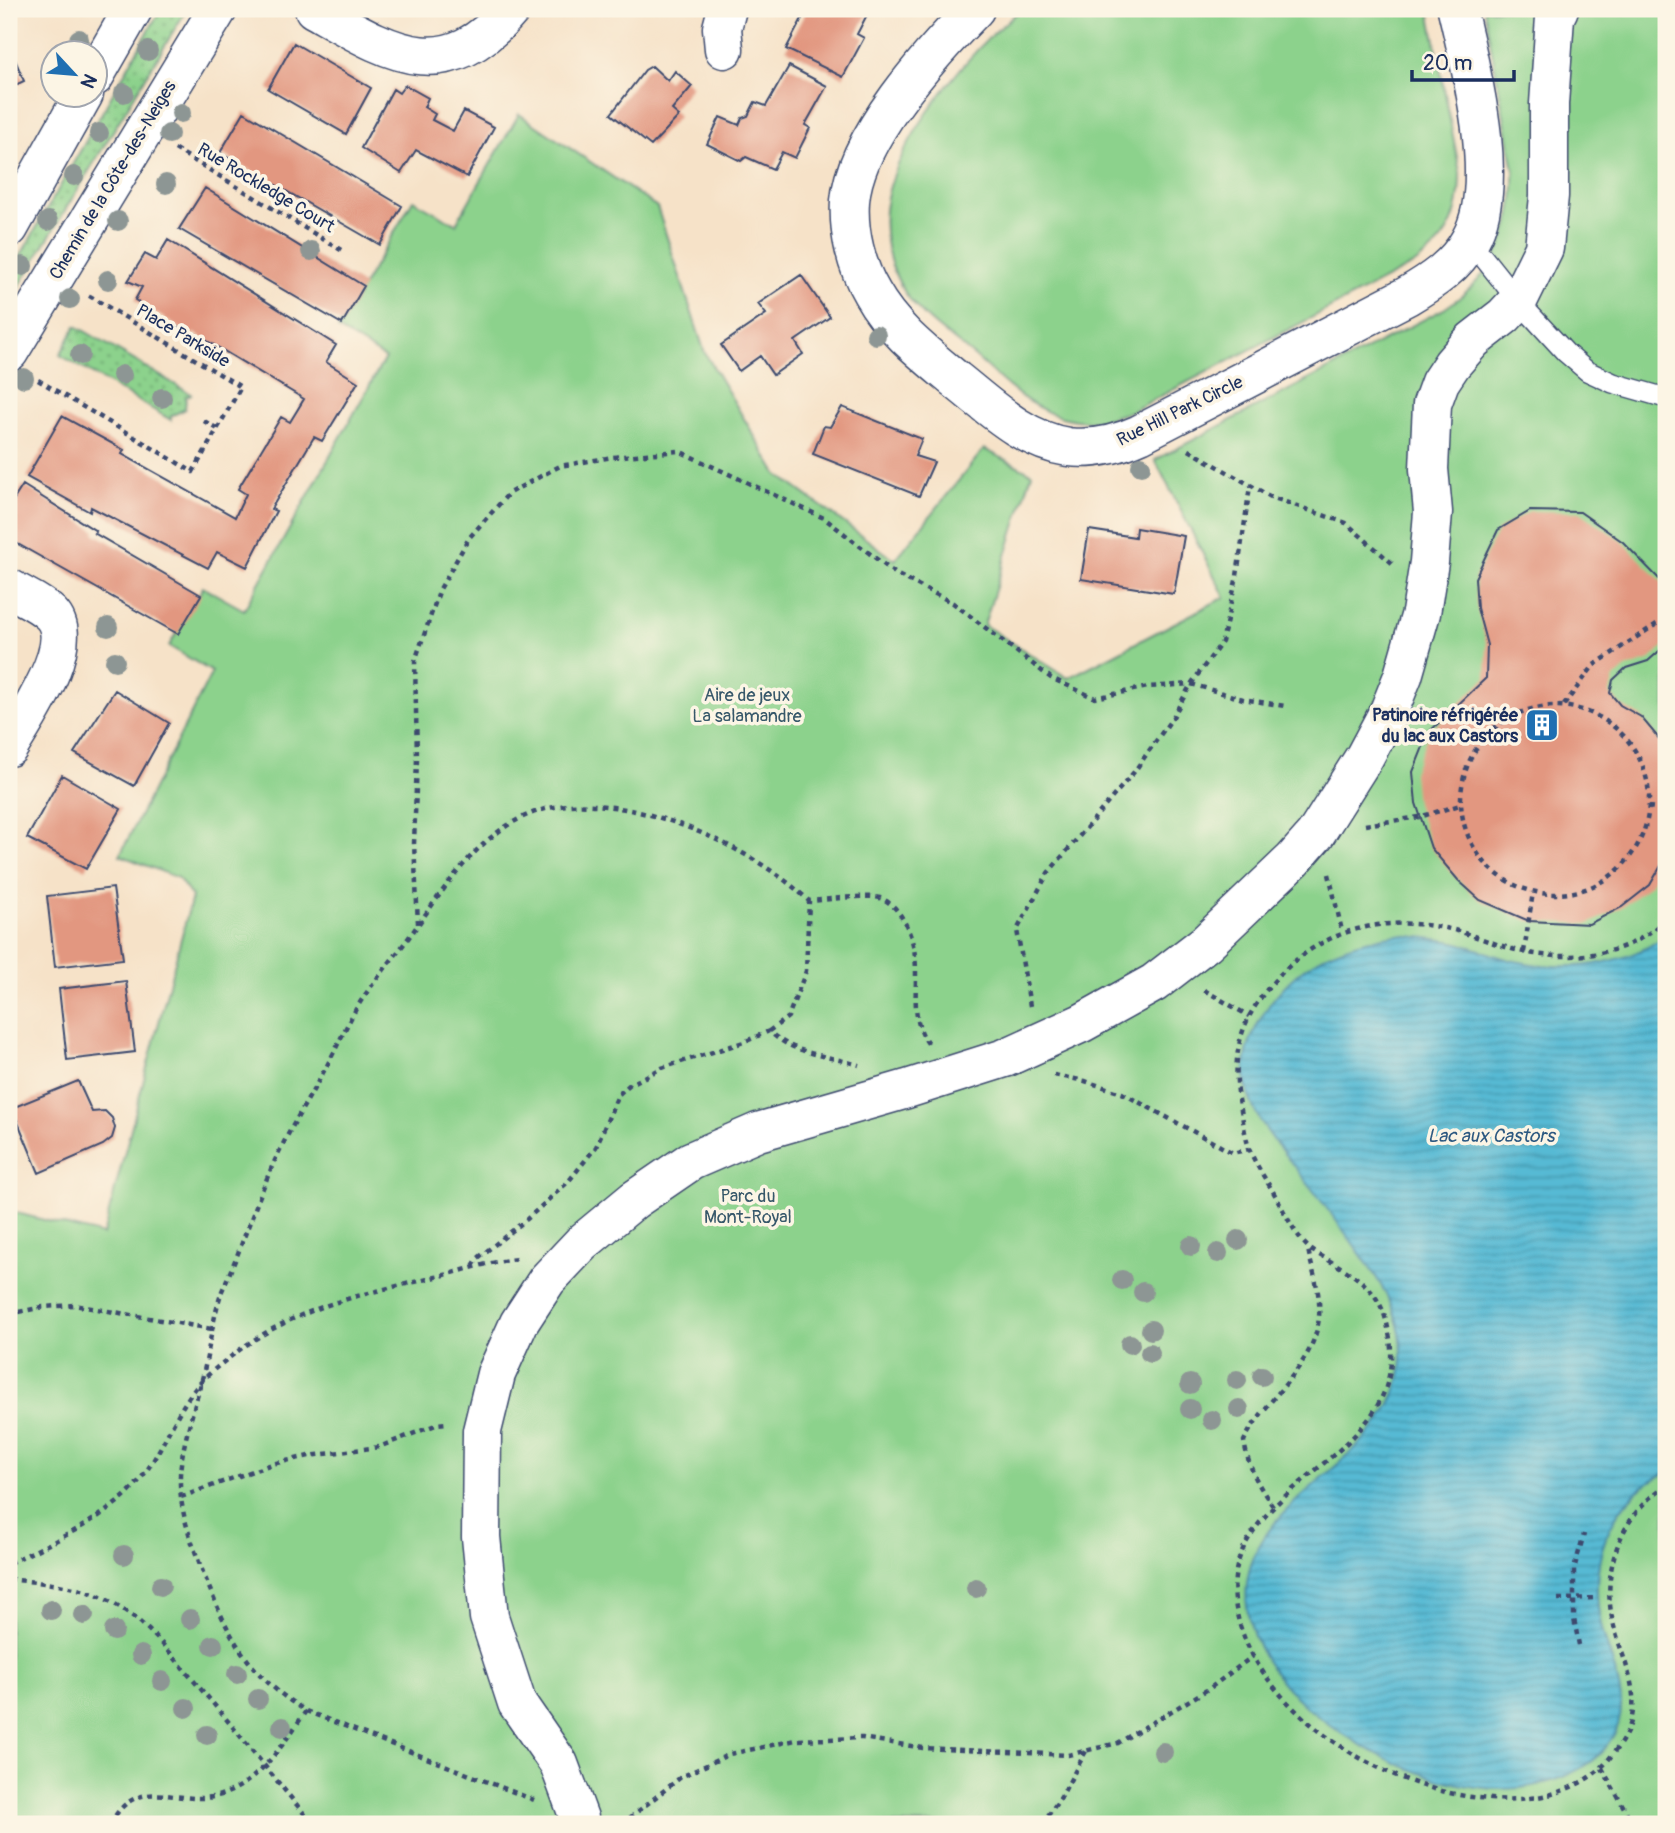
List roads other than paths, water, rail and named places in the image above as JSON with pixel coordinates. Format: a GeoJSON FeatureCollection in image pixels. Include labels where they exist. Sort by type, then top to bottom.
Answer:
{"type":"FeatureCollection","features":[{"type":"Feature","properties":{"kind":"street"},"geometry":{"type":"LineString","coordinates":[[108,52],[133,9]]}},
{"type":"Feature","properties":{"kind":"street","name":"Chemin de la Côte-des-Neiges"},"geometry":{"type":"LineString","coordinates":[[9,352],[218,9]]}},
{"type":"Feature","properties":{"kind":"street"},"geometry":{"type":"LineString","coordinates":[[314,9],[379,45],[426,56],[447,54],[476,42],[495,27],[511,9]]}},
{"type":"Feature","properties":{"kind":"street"},"geometry":{"type":"LineString","coordinates":[[724,49],[722,28],[727,9]]}},
{"type":"Feature","properties":{"kind":"street","name":"Rue Hill Park Circle"},"geometry":{"type":"LineString","coordinates":[[975,9],[895,103],[869,141],[858,164],[850,201],[855,251],[867,284],[886,314],[909,340],[999,415],[1032,435],[1068,447],[1098,447],[1127,440],[1416,291],[1446,270],[1468,244],[1477,225],[1484,167],[1472,78],[1457,9]]}},
{"type":"Feature","properties":{"kind":"street"},"geometry":{"type":"LineString","coordinates":[[584,1822],[559,1764],[517,1703],[489,1617],[481,1538],[482,1432],[496,1374],[519,1323],[561,1263],[634,1200],[691,1161],[758,1132],[958,1073],[1020,1051],[1082,1023],[1154,983],[1190,956],[1293,860],[1323,839],[1345,790],[1389,711],[1403,676],[1421,613],[1433,512],[1429,469],[1432,404],[1451,364],[1473,340],[1504,316],[1518,301],[1544,248],[1549,196],[1549,104],[1555,17],[1559,9]]}},
{"type":"Feature","properties":{"kind":"street"},"geometry":{"type":"LineString","coordinates":[[9,229],[76,108]]}},
{"type":"Feature","properties":{"kind":"street"},"geometry":{"type":"LineString","coordinates":[[9,588],[50,612],[56,621],[58,641],[53,667],[9,747]]}},
{"type":"Feature","properties":{"kind":"lane"},"geometry":{"type":"LineString","coordinates":[[1468,244],[1483,257],[1518,301],[1566,353],[1587,371],[1614,383],[1666,398]]}},
{"type":"Feature","properties":{"kind":"water","name":"Lac aux Castors"},"geometry":{"type":"Polygon","coordinates":[[[1398,935],[1446,941],[1534,964],[1574,966],[1632,954],[1666,935],[1666,1473],[1629,1500],[1606,1536],[1600,1557],[1598,1601],[1601,1624],[1620,1693],[1618,1724],[1610,1741],[1597,1756],[1581,1768],[1542,1784],[1521,1788],[1477,1787],[1452,1782],[1403,1766],[1356,1742],[1315,1714],[1284,1685],[1260,1649],[1250,1623],[1247,1580],[1260,1544],[1284,1513],[1374,1428],[1394,1395],[1402,1355],[1397,1322],[1377,1279],[1255,1111],[1245,1076],[1246,1055],[1266,1009],[1298,973],[1344,947],[1398,935]]]}},
{"type":"Feature","properties":{"kind":"place","name":"Patinoire réfrigérée du lac aux Castors"},"geometry":{"type":"Point","coordinates":[1542,725]}},
{"type":"Feature","properties":{"kind":"park label","name":"Aire de jeux La salamandre"},"geometry":{"type":"Point","coordinates":[747,705]}},
{"type":"Feature","properties":{"kind":"park label","name":"Parc du Mont-Royal"},"geometry":{"type":"Point","coordinates":[748,1206]}}]}
